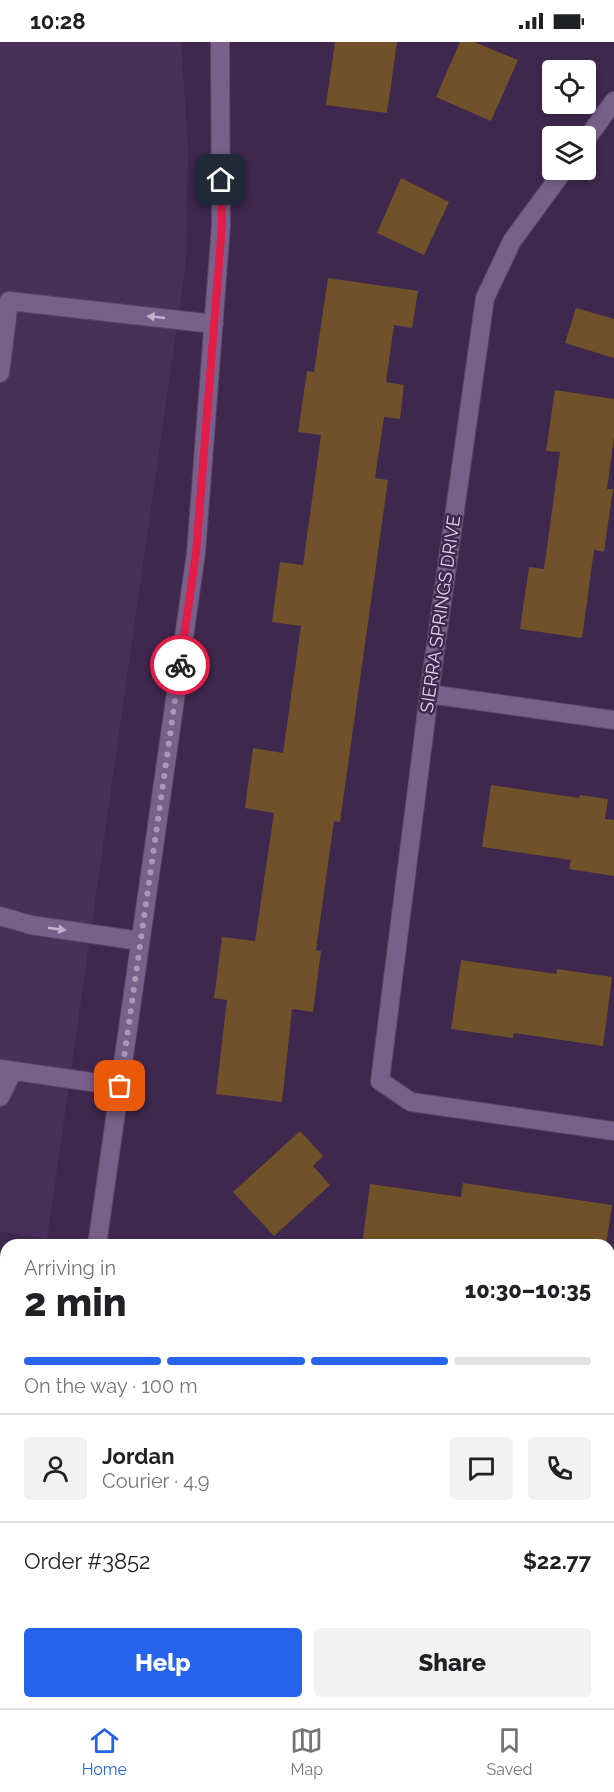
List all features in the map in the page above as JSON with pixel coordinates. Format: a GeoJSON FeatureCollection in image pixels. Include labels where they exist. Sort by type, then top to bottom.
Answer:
{"type":"FeatureCollection","features":[{"type":"Feature","properties":{"kind":"street"},"geometry":{"type":"LineString","coordinates":[[98,1239],[196,553],[222,225],[220,42]]}},
{"type":"Feature","properties":{"kind":"street"},"geometry":{"type":"LineString","coordinates":[[596,126],[614,101]]}},
{"type":"Feature","properties":{"kind":"street","name":"SIERRA SPRINGS DRIVE"},"geometry":{"type":"LineString","coordinates":[[557,180],[512,241],[485,298],[429,694],[380,1081],[411,1102],[614,1131]]}},
{"type":"Feature","properties":{"kind":"street"},"geometry":{"type":"LineString","coordinates":[[0,373],[4,300],[214,324]]}},
{"type":"Feature","properties":{"kind":"street"},"geometry":{"type":"LineString","coordinates":[[429,694],[614,720]]}},
{"type":"Feature","properties":{"kind":"street"},"geometry":{"type":"LineString","coordinates":[[0,916],[31,925],[140,941]]}},
{"type":"Feature","properties":{"kind":"street"},"geometry":{"type":"LineString","coordinates":[[0,1097],[7,1070],[120,1086]]}},
{"type":"Feature","properties":{"kind":"shaded area"},"geometry":{"type":"Polygon","coordinates":[[[0,42],[181,42],[188,145],[186,262],[47,1239],[0,1231],[0,42]]]}},
{"type":"Feature","properties":{"kind":"building"},"geometry":{"type":"Polygon","coordinates":[[[335,42],[397,42],[387,113],[326,105],[335,42]]]}},
{"type":"Feature","properties":{"kind":"building"},"geometry":{"type":"Polygon","coordinates":[[[460,42],[474,42],[518,60],[491,121],[436,97],[460,42]]]}},
{"type":"Feature","properties":{"kind":"building"},"geometry":{"type":"Polygon","coordinates":[[[401,178],[449,202],[424,255],[377,233],[401,178]]]}},
{"type":"Feature","properties":{"kind":"building"},"geometry":{"type":"Polygon","coordinates":[[[328,278],[418,291],[412,328],[394,325],[386,382],[404,385],[400,419],[384,417],[375,478],[388,480],[340,822],[334,821],[316,950],[321,951],[313,1012],[292,1009],[282,1102],[216,1094],[227,1000],[214,998],[222,937],[255,941],[274,813],[245,808],[253,748],[283,753],[301,626],[272,622],[280,562],[303,565],[321,435],[298,432],[307,371],[314,372],[328,278]]]}},
{"type":"Feature","properties":{"kind":"building"},"geometry":{"type":"Polygon","coordinates":[[[576,308],[614,319],[614,358],[565,343],[576,308]]]}},
{"type":"Feature","properties":{"kind":"building"},"geometry":{"type":"Polygon","coordinates":[[[555,390],[614,399],[614,437],[607,489],[613,489],[604,552],[594,550],[582,638],[520,629],[529,567],[544,569],[560,452],[546,451],[555,390]]]}},
{"type":"Feature","properties":{"kind":"building"},"geometry":{"type":"Polygon","coordinates":[[[491,785],[579,798],[580,795],[608,799],[605,819],[614,820],[614,876],[569,869],[571,860],[482,847],[491,785]]]}},
{"type":"Feature","properties":{"kind":"building"},"geometry":{"type":"Polygon","coordinates":[[[461,960],[556,974],[557,969],[612,977],[603,1046],[514,1033],[513,1038],[451,1029],[461,960]]]}},
{"type":"Feature","properties":{"kind":"building"},"geometry":{"type":"Polygon","coordinates":[[[300,1131],[323,1156],[313,1166],[330,1185],[274,1236],[233,1192],[300,1131]]]}},
{"type":"Feature","properties":{"kind":"building"},"geometry":{"type":"Polygon","coordinates":[[[463,1183],[612,1205],[607,1239],[363,1239],[370,1184],[461,1197],[463,1183]]]}},
{"type":"Feature","properties":{"kind":"way so far"},"geometry":{"type":"LineString","coordinates":[[120,1086],[180,665]]}},
{"type":"Feature","properties":{"kind":"route"},"geometry":{"type":"LineString","coordinates":[[180,665],[196,553],[222,225],[221,180]]}}]}
